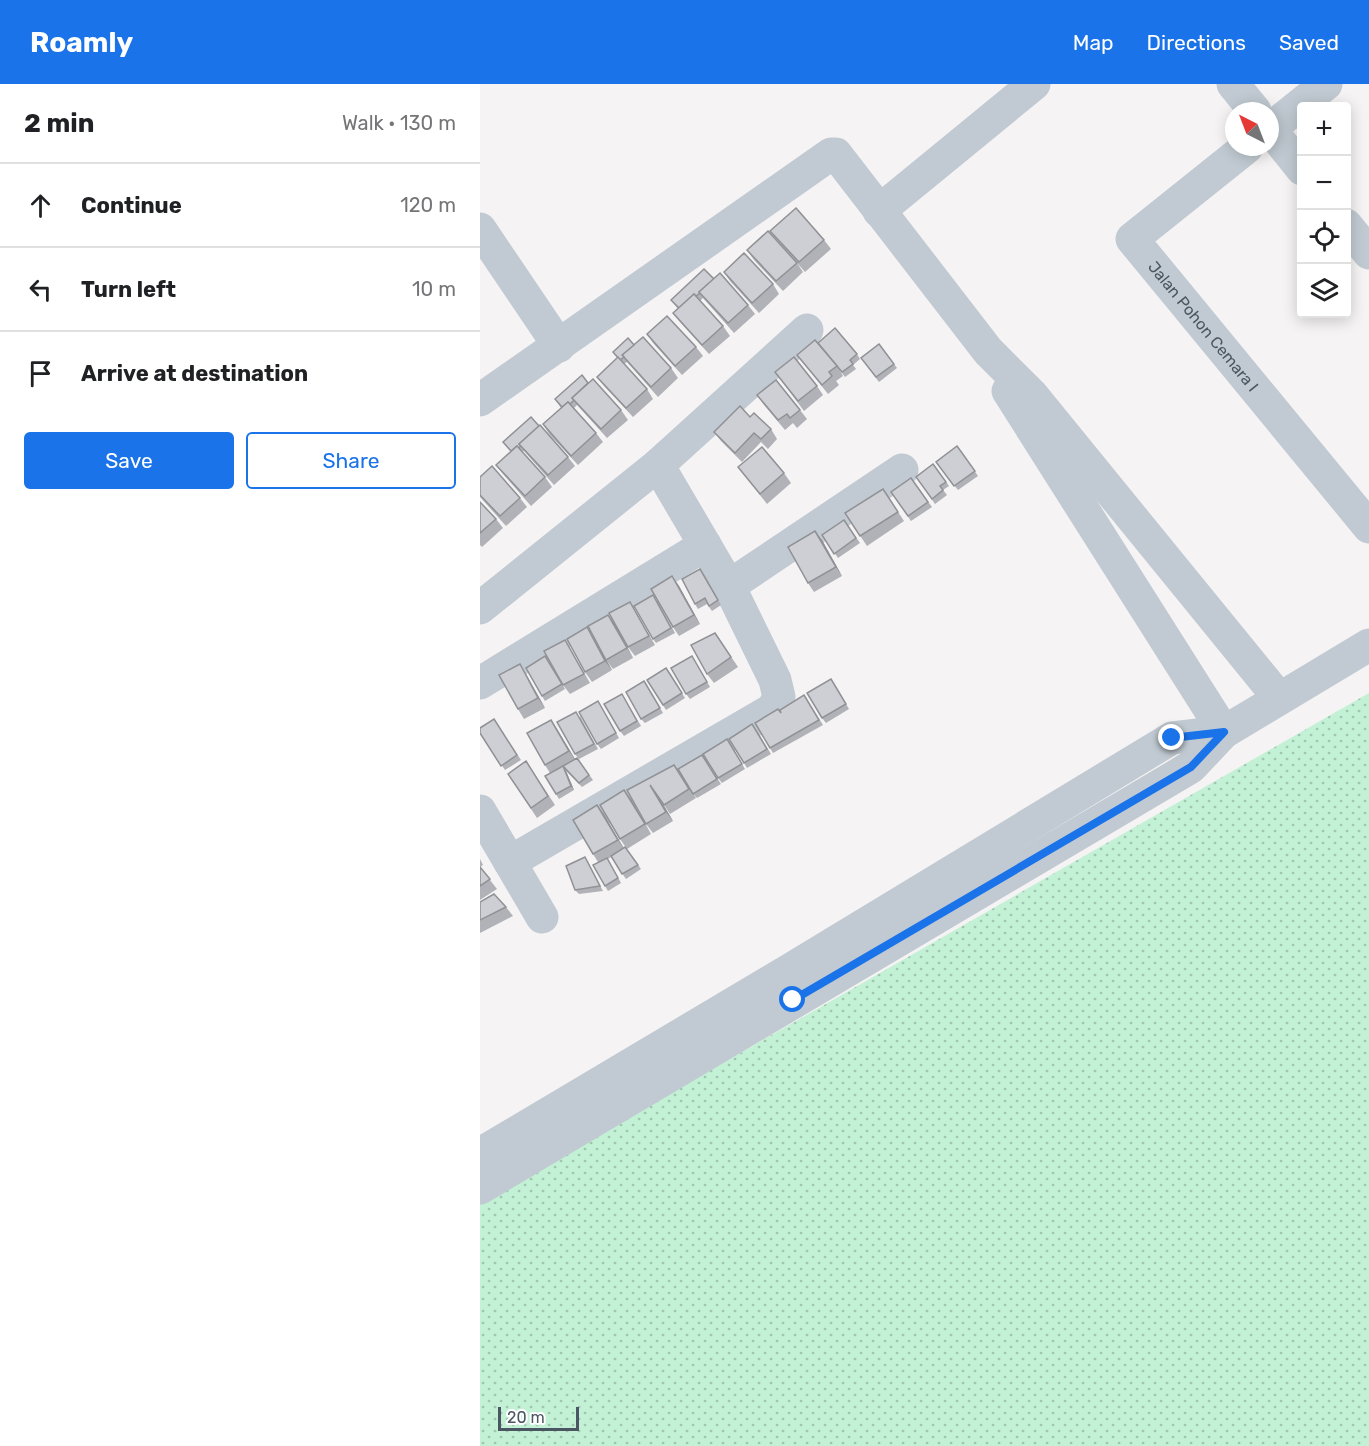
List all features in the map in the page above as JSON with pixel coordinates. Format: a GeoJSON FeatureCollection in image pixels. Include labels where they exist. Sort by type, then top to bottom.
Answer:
{"type":"FeatureCollection","features":[{"type":"Feature","properties":{"kind":"street"},"geometry":{"type":"LineString","coordinates":[[879,211],[1034,84]]}},
{"type":"Feature","properties":{"kind":"street"},"geometry":{"type":"LineString","coordinates":[[1233,84],[1248,102]]}},
{"type":"Feature","properties":{"kind":"street"},"geometry":{"type":"LineString","coordinates":[[1279,122],[1326,84]]}},
{"type":"Feature","properties":{"kind":"street"},"geometry":{"type":"LineString","coordinates":[[1279,140],[1297,163]]}},
{"type":"Feature","properties":{"kind":"street"},"geometry":{"type":"LineString","coordinates":[[480,400],[831,154],[840,158],[988,351],[1032,394],[1279,698]]}},
{"type":"Feature","properties":{"kind":"street","name":"Jalan Pohon Cemara I"},"geometry":{"type":"LineString","coordinates":[[1236,156],[1132,238],[1369,527]]}},
{"type":"Feature","properties":{"kind":"street"},"geometry":{"type":"LineString","coordinates":[[480,229],[559,346]]}},
{"type":"Feature","properties":{"kind":"street"},"geometry":{"type":"LineString","coordinates":[[1351,230],[1369,253]]}},
{"type":"Feature","properties":{"kind":"street"},"geometry":{"type":"LineString","coordinates":[[480,608],[658,465],[807,330]]}},
{"type":"Feature","properties":{"kind":"street"},"geometry":{"type":"LineString","coordinates":[[988,351],[1016,405],[1224,732]]}},
{"type":"Feature","properties":{"kind":"street"},"geometry":{"type":"LineString","coordinates":[[510,862],[773,710],[778,697],[775,680],[729,586],[658,465]]}},
{"type":"Feature","properties":{"kind":"street"},"geometry":{"type":"LineString","coordinates":[[729,586],[902,470]]}},
{"type":"Feature","properties":{"kind":"street"},"geometry":{"type":"LineString","coordinates":[[480,684],[705,545]]}},
{"type":"Feature","properties":{"kind":"street"},"geometry":{"type":"LineString","coordinates":[[480,1188],[1191,767],[1224,732],[1369,645]]}},
{"type":"Feature","properties":{"kind":"street"},"geometry":{"type":"LineString","coordinates":[[480,1154],[793,968],[1172,738],[1224,732]]}},
{"type":"Feature","properties":{"kind":"street"},"geometry":{"type":"LineString","coordinates":[[480,811],[542,917]]}},
{"type":"Feature","properties":{"kind":"green space"},"geometry":{"type":"Polygon","coordinates":[[[1369,693],[1369,1446],[480,1446],[480,1202],[1369,693]]]}},
{"type":"Feature","properties":{"kind":"building"},"geometry":{"type":"Polygon","coordinates":[[[796,208],[824,240],[799,262],[770,231],[796,208]]]}},
{"type":"Feature","properties":{"kind":"building"},"geometry":{"type":"Polygon","coordinates":[[[768,231],[797,263],[776,281],[747,250],[768,231]]]}},
{"type":"Feature","properties":{"kind":"building"},"geometry":{"type":"Polygon","coordinates":[[[744,253],[773,284],[752,303],[724,272],[744,253]]]}},
{"type":"Feature","properties":{"kind":"building"},"geometry":{"type":"Polygon","coordinates":[[[704,269],[714,279],[700,293],[696,296],[694,294],[679,308],[671,300],[704,269]]]}},
{"type":"Feature","properties":{"kind":"building"},"geometry":{"type":"Polygon","coordinates":[[[720,273],[748,305],[728,323],[699,292],[720,273]]]}},
{"type":"Feature","properties":{"kind":"building"},"geometry":{"type":"Polygon","coordinates":[[[694,294],[723,326],[702,345],[673,313],[694,294]]]}},
{"type":"Feature","properties":{"kind":"building"},"geometry":{"type":"Polygon","coordinates":[[[667,316],[696,347],[675,366],[647,334],[667,316]]]}},
{"type":"Feature","properties":{"kind":"building"},"geometry":{"type":"Polygon","coordinates":[[[835,328],[857,354],[850,360],[853,364],[842,372],[818,343],[835,328]]]}},
{"type":"Feature","properties":{"kind":"building"},"geometry":{"type":"Polygon","coordinates":[[[643,337],[671,368],[651,387],[622,355],[643,337]]]}},
{"type":"Feature","properties":{"kind":"building"},"geometry":{"type":"Polygon","coordinates":[[[628,338],[634,345],[622,355],[624,357],[620,360],[613,352],[628,338]]]}},
{"type":"Feature","properties":{"kind":"building"},"geometry":{"type":"Polygon","coordinates":[[[815,340],[837,366],[829,372],[832,376],[822,385],[797,355],[815,340]]]}},
{"type":"Feature","properties":{"kind":"building"},"geometry":{"type":"Polygon","coordinates":[[[879,344],[894,364],[876,377],[861,358],[879,344]]]}},
{"type":"Feature","properties":{"kind":"building"},"geometry":{"type":"Polygon","coordinates":[[[618,357],[647,389],[626,408],[597,377],[618,357]]]}},
{"type":"Feature","properties":{"kind":"building"},"geometry":{"type":"Polygon","coordinates":[[[794,357],[817,386],[798,401],[775,372],[794,357]]]}},
{"type":"Feature","properties":{"kind":"building"},"geometry":{"type":"Polygon","coordinates":[[[582,375],[588,383],[572,398],[574,400],[570,404],[568,402],[562,407],[555,399],[582,375]]]}},
{"type":"Feature","properties":{"kind":"building"},"geometry":{"type":"Polygon","coordinates":[[[593,379],[621,410],[601,429],[572,398],[593,379]]]}},
{"type":"Feature","properties":{"kind":"building"},"geometry":{"type":"Polygon","coordinates":[[[776,380],[800,410],[790,418],[787,414],[778,420],[757,395],[776,380]]]}},
{"type":"Feature","properties":{"kind":"building"},"geometry":{"type":"Polygon","coordinates":[[[568,402],[596,433],[571,456],[543,424],[568,402]]]}},
{"type":"Feature","properties":{"kind":"building"},"geometry":{"type":"Polygon","coordinates":[[[740,406],[750,417],[754,413],[771,429],[761,439],[754,433],[735,453],[714,432],[740,406]]]}},
{"type":"Feature","properties":{"kind":"building"},"geometry":{"type":"Polygon","coordinates":[[[531,417],[539,426],[519,444],[521,446],[511,451],[503,442],[531,417]]]}},
{"type":"Feature","properties":{"kind":"building"},"geometry":{"type":"Polygon","coordinates":[[[540,425],[568,457],[548,475],[519,444],[540,425]]]}},
{"type":"Feature","properties":{"kind":"building"},"geometry":{"type":"Polygon","coordinates":[[[517,446],[545,477],[525,496],[496,465],[517,446]]]}},
{"type":"Feature","properties":{"kind":"building"},"geometry":{"type":"Polygon","coordinates":[[[957,446],[975,471],[954,486],[936,462],[957,446]]]}},
{"type":"Feature","properties":{"kind":"building"},"geometry":{"type":"Polygon","coordinates":[[[762,447],[784,473],[760,494],[738,467],[762,447]]]}},
{"type":"Feature","properties":{"kind":"building"},"geometry":{"type":"Polygon","coordinates":[[[933,464],[946,482],[940,486],[943,490],[932,499],[916,477],[933,464]]]}},
{"type":"Feature","properties":{"kind":"building"},"geometry":{"type":"Polygon","coordinates":[[[492,466],[520,498],[500,516],[480,495],[480,477],[492,466]]]}},
{"type":"Feature","properties":{"kind":"building"},"geometry":{"type":"Polygon","coordinates":[[[911,478],[928,502],[908,516],[891,492],[911,478]]]}},
{"type":"Feature","properties":{"kind":"building"},"geometry":{"type":"Polygon","coordinates":[[[883,489],[898,512],[860,536],[845,513],[883,489]]]}},
{"type":"Feature","properties":{"kind":"building"},"geometry":{"type":"Polygon","coordinates":[[[480,502],[496,519],[480,533],[480,502]]]}},
{"type":"Feature","properties":{"kind":"building"},"geometry":{"type":"Polygon","coordinates":[[[844,520],[856,538],[834,554],[822,535],[844,520]]]}},
{"type":"Feature","properties":{"kind":"building"},"geometry":{"type":"Polygon","coordinates":[[[815,531],[836,567],[808,583],[788,547],[815,531]]]}},
{"type":"Feature","properties":{"kind":"building"},"geometry":{"type":"Polygon","coordinates":[[[700,569],[718,600],[709,606],[705,598],[695,604],[682,579],[700,569]]]}},
{"type":"Feature","properties":{"kind":"building"},"geometry":{"type":"Polygon","coordinates":[[[672,576],[694,615],[673,627],[651,589],[672,576]]]}},
{"type":"Feature","properties":{"kind":"building"},"geometry":{"type":"Polygon","coordinates":[[[653,595],[671,628],[653,639],[634,606],[653,595]]]}},
{"type":"Feature","properties":{"kind":"building"},"geometry":{"type":"Polygon","coordinates":[[[630,602],[649,636],[628,647],[609,613],[630,602]]]}},
{"type":"Feature","properties":{"kind":"building"},"geometry":{"type":"Polygon","coordinates":[[[608,615],[627,648],[606,660],[588,626],[608,615]]]}},
{"type":"Feature","properties":{"kind":"building"},"geometry":{"type":"Polygon","coordinates":[[[587,627],[605,661],[585,672],[567,639],[587,627]]]}},
{"type":"Feature","properties":{"kind":"building"},"geometry":{"type":"Polygon","coordinates":[[[715,633],[731,657],[707,674],[691,645],[715,633]]]}},
{"type":"Feature","properties":{"kind":"building"},"geometry":{"type":"Polygon","coordinates":[[[565,640],[584,674],[563,685],[544,651],[565,640]]]}},
{"type":"Feature","properties":{"kind":"building"},"geometry":{"type":"Polygon","coordinates":[[[545,656],[562,684],[542,696],[526,668],[545,656]]]}},
{"type":"Feature","properties":{"kind":"building"},"geometry":{"type":"Polygon","coordinates":[[[692,656],[707,682],[686,694],[671,668],[692,656]]]}},
{"type":"Feature","properties":{"kind":"building"},"geometry":{"type":"Polygon","coordinates":[[[520,664],[538,698],[518,709],[499,675],[520,664]]]}},
{"type":"Feature","properties":{"kind":"building"},"geometry":{"type":"Polygon","coordinates":[[[666,668],[682,693],[663,705],[647,680],[666,668]]]}},
{"type":"Feature","properties":{"kind":"building"},"geometry":{"type":"Polygon","coordinates":[[[831,679],[846,704],[822,718],[807,693],[831,679]]]}},
{"type":"Feature","properties":{"kind":"building"},"geometry":{"type":"Polygon","coordinates":[[[644,681],[660,708],[641,719],[626,692],[644,681]]]}},
{"type":"Feature","properties":{"kind":"building"},"geometry":{"type":"Polygon","coordinates":[[[622,694],[637,721],[620,731],[604,704],[622,694]]]}},
{"type":"Feature","properties":{"kind":"building"},"geometry":{"type":"Polygon","coordinates":[[[804,695],[819,720],[770,748],[755,723],[778,709],[781,713],[780,710],[804,695]]]}},
{"type":"Feature","properties":{"kind":"building"},"geometry":{"type":"Polygon","coordinates":[[[598,701],[616,733],[597,744],[579,712],[598,701]]]}},
{"type":"Feature","properties":{"kind":"building"},"geometry":{"type":"Polygon","coordinates":[[[576,712],[594,744],[575,754],[557,722],[576,712]]]}},
{"type":"Feature","properties":{"kind":"building"},"geometry":{"type":"Polygon","coordinates":[[[494,719],[517,755],[501,766],[480,733],[480,728],[494,719]]]}},
{"type":"Feature","properties":{"kind":"building"},"geometry":{"type":"Polygon","coordinates":[[[551,720],[569,751],[545,765],[527,733],[551,720]]]}},
{"type":"Feature","properties":{"kind":"building"},"geometry":{"type":"Polygon","coordinates":[[[752,724],[767,749],[744,763],[729,739],[752,724]]]}},
{"type":"Feature","properties":{"kind":"building"},"geometry":{"type":"Polygon","coordinates":[[[727,739],[742,764],[718,778],[703,754],[727,739]]]}},
{"type":"Feature","properties":{"kind":"building"},"geometry":{"type":"Polygon","coordinates":[[[702,755],[717,779],[693,794],[678,769],[702,755]]]}},
{"type":"Feature","properties":{"kind":"building"},"geometry":{"type":"Polygon","coordinates":[[[577,758],[589,775],[579,783],[563,766],[577,758]]]}},
{"type":"Feature","properties":{"kind":"building"},"geometry":{"type":"Polygon","coordinates":[[[526,761],[548,796],[531,808],[508,774],[526,761]]]}},
{"type":"Feature","properties":{"kind":"building"},"geometry":{"type":"Polygon","coordinates":[[[674,765],[689,789],[664,805],[650,785],[666,812],[646,824],[627,790],[674,765]]]}},
{"type":"Feature","properties":{"kind":"building"},"geometry":{"type":"Polygon","coordinates":[[[563,766],[571,786],[556,794],[545,776],[563,766]]]}},
{"type":"Feature","properties":{"kind":"building"},"geometry":{"type":"Polygon","coordinates":[[[624,790],[645,824],[620,839],[600,805],[624,790]]]}},
{"type":"Feature","properties":{"kind":"building"},"geometry":{"type":"Polygon","coordinates":[[[597,805],[618,840],[593,854],[573,820],[597,805]]]}},
{"type":"Feature","properties":{"kind":"building"},"geometry":{"type":"Polygon","coordinates":[[[625,847],[638,865],[622,874],[611,856],[625,847]]]}},
{"type":"Feature","properties":{"kind":"building"},"geometry":{"type":"Polygon","coordinates":[[[585,857],[600,886],[575,890],[566,866],[585,857]]]}},
{"type":"Feature","properties":{"kind":"building"},"geometry":{"type":"Polygon","coordinates":[[[607,858],[618,878],[605,886],[593,865],[607,858]]]}},
{"type":"Feature","properties":{"kind":"building"},"geometry":{"type":"Polygon","coordinates":[[[480,867],[490,879],[480,886],[480,867]]]}},
{"type":"Feature","properties":{"kind":"building"},"geometry":{"type":"Polygon","coordinates":[[[494,894],[506,907],[480,920],[480,902],[494,894]]]}},
{"type":"Feature","properties":{"kind":"route"},"geometry":{"type":"LineString","coordinates":[[793,1000],[1191,767],[1224,732],[1172,738]]}}]}
